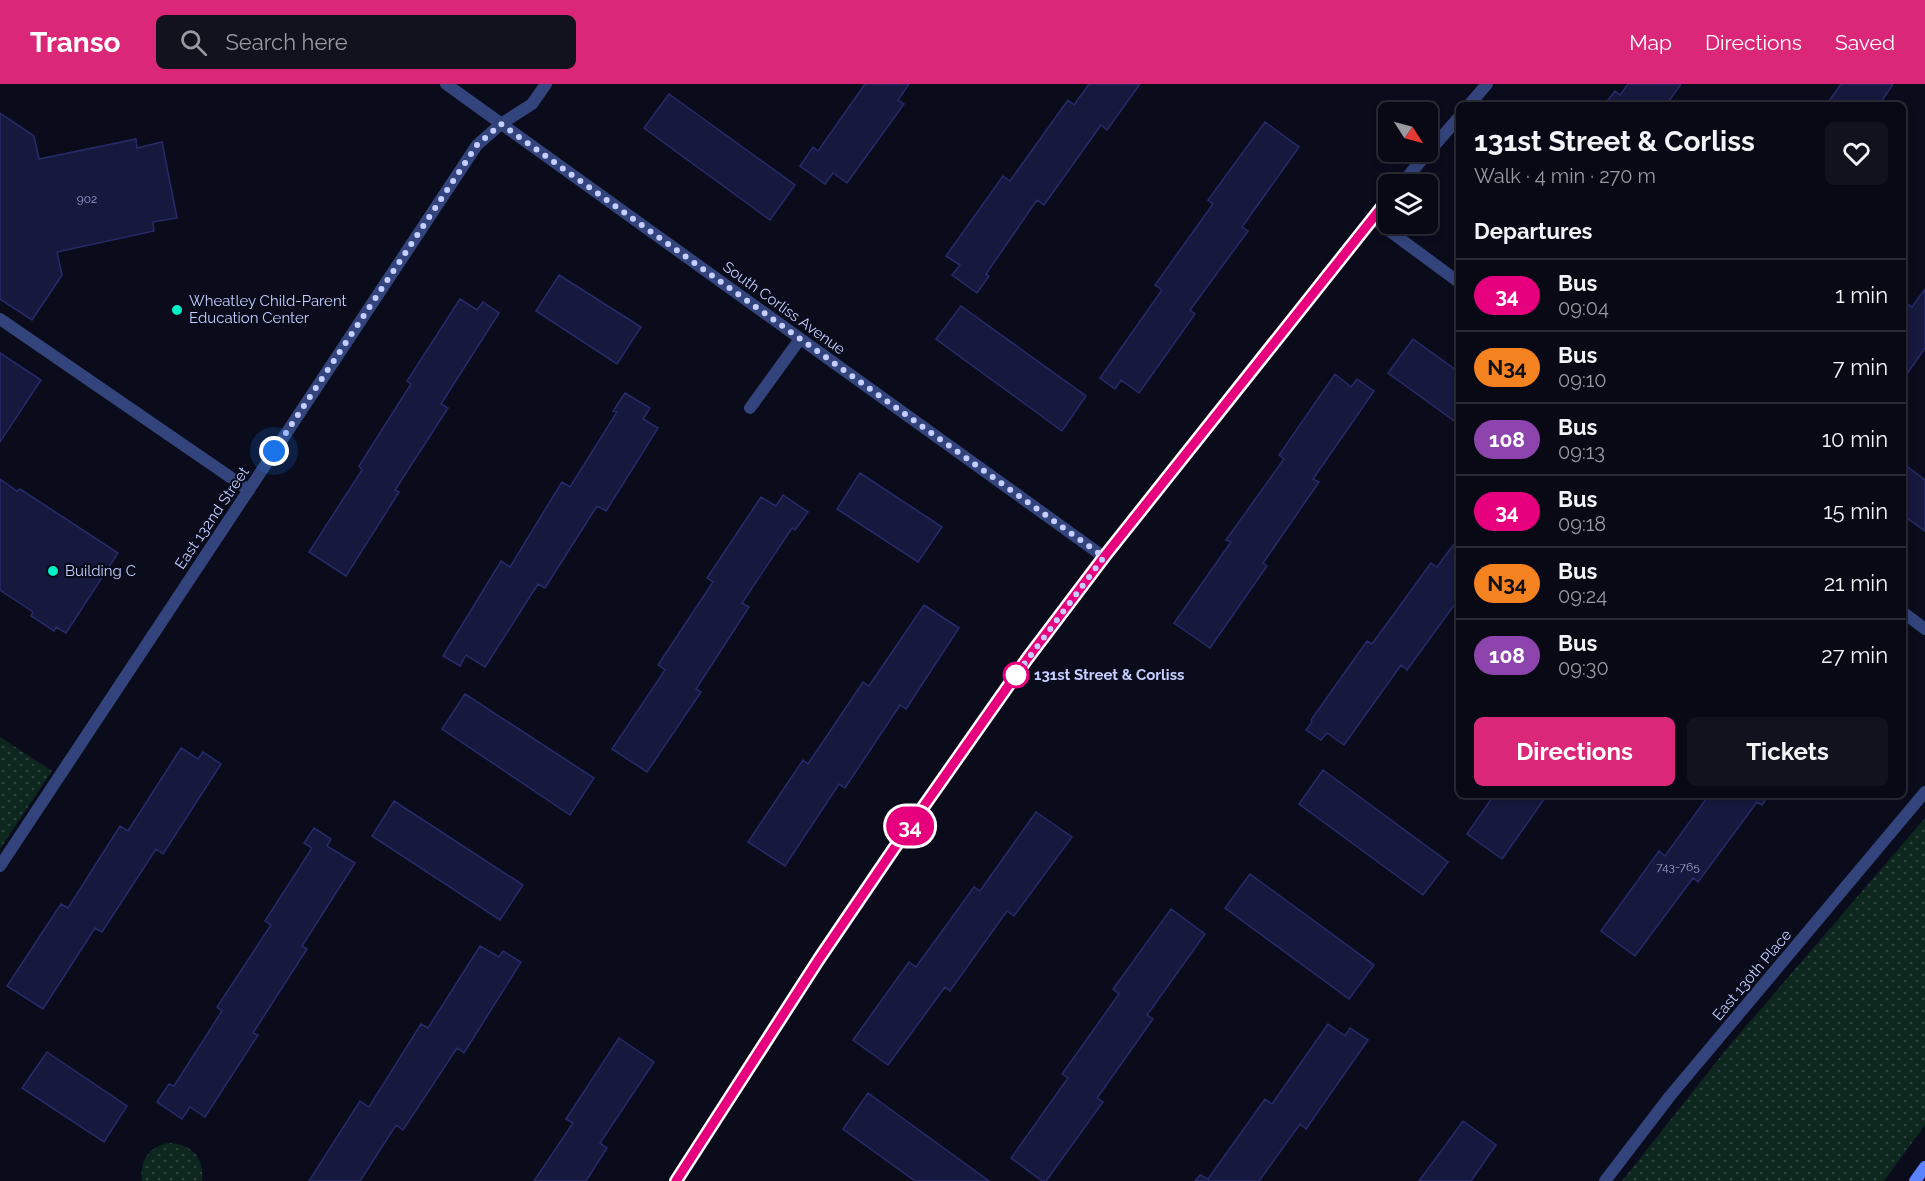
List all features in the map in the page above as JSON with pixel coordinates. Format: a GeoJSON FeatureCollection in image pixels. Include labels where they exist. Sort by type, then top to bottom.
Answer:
{"type":"FeatureCollection","features":[{"type":"Feature","properties":{"kind":"main road"},"geometry":{"type":"LineString","coordinates":[[1915,1181],[1925,1167]]}},
{"type":"Feature","properties":{"kind":"street","name":"South Corliss Avenue"},"geometry":{"type":"LineString","coordinates":[[446,84],[1104,557]]}},
{"type":"Feature","properties":{"kind":"street","name":"East 132nd Street"},"geometry":{"type":"LineString","coordinates":[[0,866],[477,145],[501,124],[532,104],[546,84]]}},
{"type":"Feature","properties":{"kind":"street"},"geometry":{"type":"LineString","coordinates":[[1472,102],[1487,84]]}},
{"type":"Feature","properties":{"kind":"street"},"geometry":{"type":"LineString","coordinates":[[1410,174],[1456,121]]}},
{"type":"Feature","properties":{"kind":"street"},"geometry":{"type":"LineString","coordinates":[[676,1181],[783,1013],[893,850],[1027,659],[1104,557],[1378,211]]}},
{"type":"Feature","properties":{"kind":"street"},"geometry":{"type":"LineString","coordinates":[[1372,218],[1456,280]]}},
{"type":"Feature","properties":{"kind":"street"},"geometry":{"type":"LineString","coordinates":[[0,319],[249,490]]}},
{"type":"Feature","properties":{"kind":"street"},"geometry":{"type":"LineString","coordinates":[[750,408],[800,339]]}},
{"type":"Feature","properties":{"kind":"street"},"geometry":{"type":"LineString","coordinates":[[1906,615],[1925,629]]}},
{"type":"Feature","properties":{"kind":"street","name":"East 130th Place"},"geometry":{"type":"LineString","coordinates":[[1605,1181],[1670,1096],[1925,792]]}},
{"type":"Feature","properties":{"kind":"green space"},"geometry":{"type":"Polygon","coordinates":[[[0,737],[52,771],[0,849],[0,737]]]}},
{"type":"Feature","properties":{"kind":"green space"},"geometry":{"type":"Polygon","coordinates":[[[1925,818],[1925,1125],[1884,1181],[1622,1181],[1729,1046],[1925,818]]]}},
{"type":"Feature","properties":{"kind":"green space"},"geometry":{"type":"Polygon","coordinates":[[[168,1143],[183,1146],[195,1153],[201,1165],[202,1181],[142,1181],[142,1167],[147,1156],[156,1148],[168,1143]]]}},
{"type":"Feature","properties":{"kind":"building"},"geometry":{"type":"Polygon","coordinates":[[[865,84],[909,84],[898,100],[904,104],[847,183],[833,173],[825,184],[800,166],[813,147],[818,151],[865,84]]]}},
{"type":"Feature","properties":{"kind":"building"},"geometry":{"type":"Polygon","coordinates":[[[1089,84],[1140,84],[1107,130],[1101,125],[1044,205],[1037,200],[986,274],[989,276],[977,293],[952,275],[960,265],[946,256],[1003,176],[1010,181],[1068,100],[1074,105],[1089,84]]]}},
{"type":"Feature","properties":{"kind":"building"},"geometry":{"type":"Polygon","coordinates":[[[1628,84],[1681,84],[1668,102],[1606,102],[1615,91],[1620,95],[1628,84]]]}},
{"type":"Feature","properties":{"kind":"building"},"geometry":{"type":"Polygon","coordinates":[[[1841,84],[1893,84],[1881,102],[1828,102],[1841,84]]]}},
{"type":"Feature","properties":{"kind":"building"},"geometry":{"type":"Polygon","coordinates":[[[669,94],[795,185],[770,220],[644,128],[669,94]]]}},
{"type":"Feature","properties":{"kind":"building"},"geometry":{"type":"Polygon","coordinates":[[[0,113],[34,136],[39,159],[136,139],[137,148],[162,142],[177,218],[153,222],[154,231],[57,252],[62,275],[32,320],[0,299],[0,113]]]}},
{"type":"Feature","properties":{"kind":"building"},"geometry":{"type":"Polygon","coordinates":[[[1265,122],[1299,147],[1242,227],[1248,231],[1190,310],[1195,314],[1139,393],[1121,380],[1115,389],[1100,378],[1162,290],[1155,285],[1213,204],[1208,200],[1265,122]]]}},
{"type":"Feature","properties":{"kind":"building"},"geometry":{"type":"Polygon","coordinates":[[[559,275],[641,327],[617,364],[536,311],[559,275]]]}},
{"type":"Feature","properties":{"kind":"building"},"geometry":{"type":"Polygon","coordinates":[[[1925,289],[1925,348],[1906,375],[1906,304],[1912,307],[1925,289]]]}},
{"type":"Feature","properties":{"kind":"building"},"geometry":{"type":"Polygon","coordinates":[[[460,299],[477,310],[483,302],[499,313],[441,404],[448,408],[395,490],[399,492],[346,576],[309,552],[362,470],[359,466],[411,384],[407,381],[460,299]]]}},
{"type":"Feature","properties":{"kind":"building"},"geometry":{"type":"Polygon","coordinates":[[[961,306],[1086,396],[1062,431],[936,339],[961,306]]]}},
{"type":"Feature","properties":{"kind":"building"},"geometry":{"type":"Polygon","coordinates":[[[1413,339],[1456,370],[1456,422],[1388,373],[1413,339]]]}},
{"type":"Feature","properties":{"kind":"building"},"geometry":{"type":"Polygon","coordinates":[[[0,353],[41,380],[0,442],[0,353]]]}},
{"type":"Feature","properties":{"kind":"building"},"geometry":{"type":"Polygon","coordinates":[[[1335,374],[1351,387],[1357,379],[1374,391],[1313,479],[1319,482],[1263,563],[1267,566],[1210,648],[1174,623],[1231,542],[1226,540],[1284,459],[1279,455],[1335,374]]]}},
{"type":"Feature","properties":{"kind":"building"},"geometry":{"type":"Polygon","coordinates":[[[625,393],[650,408],[643,419],[658,428],[606,511],[597,506],[545,588],[538,584],[485,667],[466,655],[460,666],[443,656],[501,561],[510,567],[562,482],[570,487],[617,412],[613,411],[625,393]]]}},
{"type":"Feature","properties":{"kind":"building"},"geometry":{"type":"Polygon","coordinates":[[[1906,466],[1925,480],[1925,531],[1906,517],[1906,466]]]}},
{"type":"Feature","properties":{"kind":"building"},"geometry":{"type":"Polygon","coordinates":[[[860,473],[942,527],[918,562],[837,509],[860,473]]]}},
{"type":"Feature","properties":{"kind":"building","name":"Building C"},"geometry":{"type":"Polygon","coordinates":[[[0,479],[17,491],[20,489],[118,553],[66,633],[56,627],[54,631],[31,616],[33,612],[0,590],[0,479]]]}},
{"type":"Feature","properties":{"kind":"building"},"geometry":{"type":"Polygon","coordinates":[[[783,495],[808,512],[795,530],[792,528],[742,603],[749,607],[696,689],[701,692],[647,772],[612,749],[665,670],[658,665],[713,582],[707,578],[761,497],[776,506],[783,495]]]}},
{"type":"Feature","properties":{"kind":"building"},"geometry":{"type":"Polygon","coordinates":[[[1456,541],[1456,603],[1407,670],[1401,665],[1344,745],[1327,733],[1321,740],[1306,730],[1367,641],[1372,644],[1431,563],[1437,567],[1456,541]]]}},
{"type":"Feature","properties":{"kind":"building"},"geometry":{"type":"Polygon","coordinates":[[[924,605],[959,628],[906,709],[900,705],[845,788],[839,784],[785,866],[748,842],[803,760],[808,764],[863,682],[869,686],[924,605]]]}},
{"type":"Feature","properties":{"kind":"building"},"geometry":{"type":"Polygon","coordinates":[[[465,694],[594,778],[570,815],[442,729],[465,694]]]}},
{"type":"Feature","properties":{"kind":"building"},"geometry":{"type":"Polygon","coordinates":[[[181,748],[198,759],[203,752],[221,764],[163,854],[156,849],[102,932],[95,928],[43,1009],[7,986],[61,904],[68,908],[120,826],[128,831],[181,748]]]}},
{"type":"Feature","properties":{"kind":"building"},"geometry":{"type":"Polygon","coordinates":[[[1323,770],[1448,862],[1423,895],[1299,804],[1323,770]]]}},
{"type":"Feature","properties":{"kind":"building"},"geometry":{"type":"Polygon","coordinates":[[[1492,798],[1545,798],[1502,859],[1467,834],[1492,798]]]}},
{"type":"Feature","properties":{"kind":"building"},"geometry":{"type":"Polygon","coordinates":[[[1707,798],[1767,798],[1762,805],[1757,802],[1698,882],[1693,878],[1635,956],[1601,931],[1659,851],[1665,856],[1707,798]]]}},
{"type":"Feature","properties":{"kind":"building"},"geometry":{"type":"Polygon","coordinates":[[[394,801],[523,885],[500,920],[372,836],[394,801]]]}},
{"type":"Feature","properties":{"kind":"building"},"geometry":{"type":"Polygon","coordinates":[[[1036,812],[1072,837],[1014,916],[1007,911],[950,991],[945,987],[888,1065],[853,1040],[909,962],[916,967],[974,887],[980,891],[1036,812]]]}},
{"type":"Feature","properties":{"kind":"building"},"geometry":{"type":"Polygon","coordinates":[[[314,828],[331,839],[327,846],[355,863],[302,946],[307,949],[253,1033],[258,1035],[205,1117],[190,1107],[182,1119],[157,1102],[169,1084],[174,1086],[222,1011],[217,1007],[271,925],[265,921],[312,848],[304,843],[314,828]]]}},
{"type":"Feature","properties":{"kind":"building"},"geometry":{"type":"Polygon","coordinates":[[[1250,874],[1374,965],[1349,999],[1225,908],[1250,874]]]}},
{"type":"Feature","properties":{"kind":"building"},"geometry":{"type":"Polygon","coordinates":[[[1171,909],[1205,934],[1147,1015],[1153,1019],[1097,1098],[1103,1102],[1046,1181],[1042,1181],[1011,1158],[1068,1078],[1062,1074],[1119,994],[1113,989],[1171,909]]]}},
{"type":"Feature","properties":{"kind":"building"},"geometry":{"type":"Polygon","coordinates":[[[480,946],[499,957],[503,951],[521,962],[464,1053],[457,1048],[403,1130],[396,1125],[360,1181],[309,1181],[360,1101],[369,1107],[421,1024],[428,1028],[480,946]]]}},
{"type":"Feature","properties":{"kind":"building"},"geometry":{"type":"Polygon","coordinates":[[[1328,1024],[1345,1036],[1350,1028],[1368,1040],[1306,1129],[1300,1124],[1259,1181],[1195,1181],[1200,1175],[1208,1179],[1265,1099],[1272,1104],[1328,1024]]]}},
{"type":"Feature","properties":{"kind":"building"},"geometry":{"type":"Polygon","coordinates":[[[619,1038],[654,1062],[600,1143],[607,1148],[586,1181],[534,1181],[573,1123],[566,1119],[619,1038]]]}},
{"type":"Feature","properties":{"kind":"building"},"geometry":{"type":"Polygon","coordinates":[[[47,1052],[127,1106],[104,1142],[22,1088],[47,1052]]]}},
{"type":"Feature","properties":{"kind":"building"},"geometry":{"type":"Polygon","coordinates":[[[868,1093],[989,1181],[915,1181],[843,1129],[868,1093]]]}},
{"type":"Feature","properties":{"kind":"building"},"geometry":{"type":"Polygon","coordinates":[[[1463,1121],[1496,1145],[1471,1181],[1419,1181],[1463,1121]]]}},
{"type":"Feature","properties":{"kind":"bus line","name":"34"},"geometry":{"type":"LineString","coordinates":[[676,1181],[819,959],[1027,659],[1104,557],[1378,211]]}},
{"type":"Feature","properties":{"kind":"place","name":"Wheatley Child-Parent Education Center"},"geometry":{"type":"Point","coordinates":[177,310]}},
{"type":"Feature","properties":{"kind":"place","name":"Building C"},"geometry":{"type":"Point","coordinates":[53,571]}},
{"type":"Feature","properties":{"kind":"place","name":"131st Street & Corliss"},"geometry":{"type":"Point","coordinates":[1016,675]}},
{"type":"Feature","properties":{"kind":"route"},"geometry":{"type":"LineString","coordinates":[[274,451],[477,145],[501,124],[1104,557],[1016,675]]}}]}
